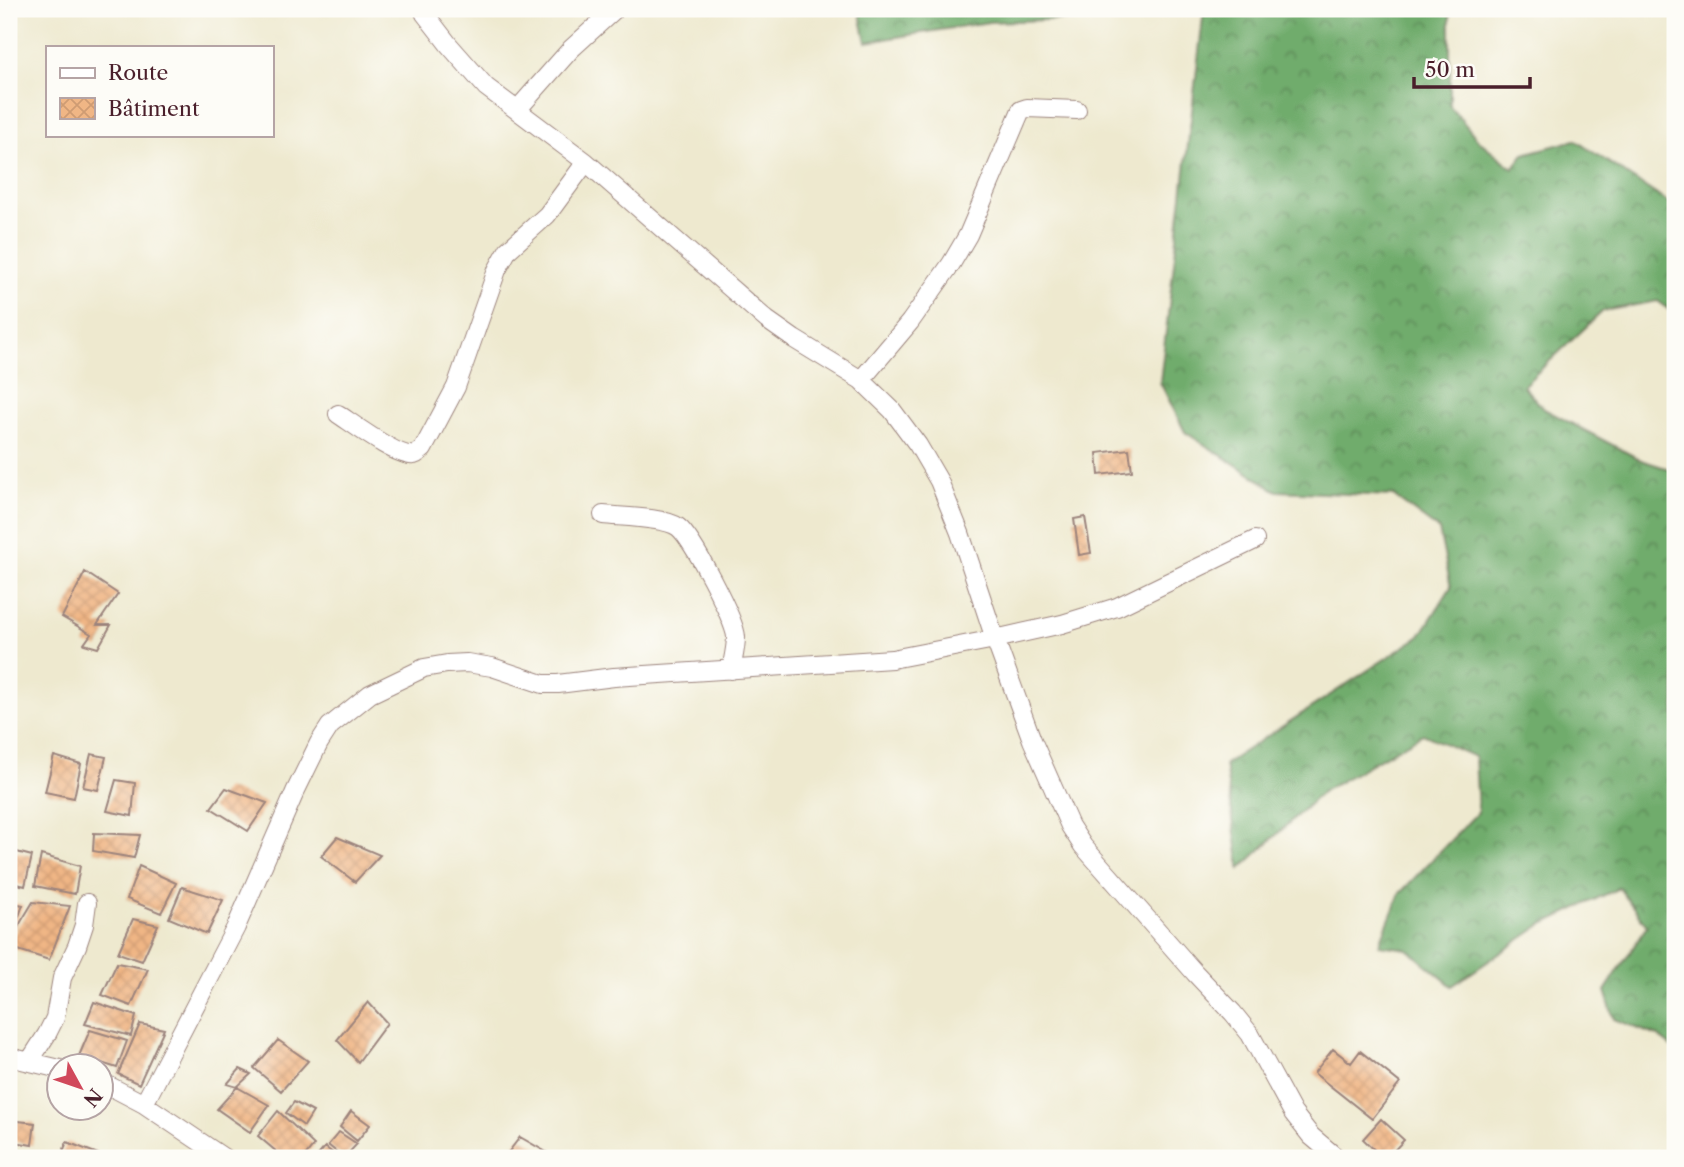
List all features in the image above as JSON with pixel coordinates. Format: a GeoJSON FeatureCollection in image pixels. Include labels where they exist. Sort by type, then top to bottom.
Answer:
{"type":"FeatureCollection","features":[{"type":"Feature","properties":{"kind":"street"},"geometry":{"type":"LineString","coordinates":[[424,9],[449,45],[486,87],[586,162],[767,320],[861,380],[892,410],[918,444],[939,481],[960,533],[1036,750],[1077,836],[1250,1034],[1293,1113],[1311,1136],[1337,1158]]}},
{"type":"Feature","properties":{"kind":"street"},"geometry":{"type":"LineString","coordinates":[[517,110],[571,49],[615,9]]}},
{"type":"Feature","properties":{"kind":"street"},"geometry":{"type":"LineString","coordinates":[[861,380],[910,322],[951,264],[968,235],[1021,110],[1077,110]]}},
{"type":"Feature","properties":{"kind":"street"},"geometry":{"type":"LineString","coordinates":[[338,414],[396,451],[416,455],[423,449],[456,387],[497,270],[508,250],[547,215],[586,162]]}},
{"type":"Feature","properties":{"kind":"street"},"geometry":{"type":"LineString","coordinates":[[603,515],[668,522],[679,528],[689,540],[733,622],[736,638],[731,670]]}},
{"type":"Feature","properties":{"kind":"street"},"geometry":{"type":"LineString","coordinates":[[144,1104],[236,927],[319,743],[330,726],[370,694],[424,668],[447,664],[467,663],[492,667],[543,684],[558,684],[614,677],[892,659],[1062,624],[1117,607],[1255,540]]}},
{"type":"Feature","properties":{"kind":"street"},"geometry":{"type":"LineString","coordinates":[[29,1062],[55,1018],[62,978],[81,935],[87,903]]}},
{"type":"Feature","properties":{"kind":"street"},"geometry":{"type":"LineString","coordinates":[[9,1057],[46,1066]]}},
{"type":"Feature","properties":{"kind":"street"},"geometry":{"type":"LineString","coordinates":[[116,1089],[144,1104],[224,1158]]}},
{"type":"Feature","properties":{"kind":"green space"},"geometry":{"type":"Polygon","coordinates":[[[859,9],[1116,9],[1103,18],[989,22],[866,42],[859,9]]]}},
{"type":"Feature","properties":{"kind":"green space"},"geometry":{"type":"Polygon","coordinates":[[[1204,9],[1450,9],[1450,106],[1478,140],[1513,168],[1524,154],[1575,140],[1675,207],[1675,315],[1658,301],[1603,311],[1523,386],[1544,409],[1641,460],[1675,471],[1675,1050],[1657,1036],[1614,1019],[1605,991],[1647,926],[1619,888],[1543,924],[1452,986],[1407,949],[1379,945],[1400,893],[1478,812],[1475,757],[1423,734],[1322,792],[1240,869],[1225,764],[1420,636],[1451,587],[1439,530],[1393,496],[1277,491],[1185,432],[1160,382],[1204,9]]]}},
{"type":"Feature","properties":{"kind":"building"},"geometry":{"type":"Polygon","coordinates":[[[1129,449],[1132,471],[1099,475],[1097,453],[1129,449]]]}},
{"type":"Feature","properties":{"kind":"building"},"geometry":{"type":"Polygon","coordinates":[[[1085,517],[1091,553],[1079,555],[1074,519],[1085,517]]]}},
{"type":"Feature","properties":{"kind":"building"},"geometry":{"type":"Polygon","coordinates":[[[85,572],[118,594],[97,625],[111,625],[98,648],[84,644],[91,634],[62,617],[85,572]]]}},
{"type":"Feature","properties":{"kind":"building"},"geometry":{"type":"Polygon","coordinates":[[[91,754],[106,757],[98,790],[83,787],[91,754]]]}},
{"type":"Feature","properties":{"kind":"building"},"geometry":{"type":"Polygon","coordinates":[[[54,756],[81,764],[74,798],[45,792],[54,756]]]}},
{"type":"Feature","properties":{"kind":"building"},"geometry":{"type":"Polygon","coordinates":[[[116,780],[135,783],[132,816],[107,811],[116,780]]]}},
{"type":"Feature","properties":{"kind":"building"},"geometry":{"type":"Polygon","coordinates":[[[226,788],[267,803],[248,831],[211,808],[226,788]]]}},
{"type":"Feature","properties":{"kind":"building"},"geometry":{"type":"Polygon","coordinates":[[[94,833],[140,835],[134,858],[93,851],[94,833]]]}},
{"type":"Feature","properties":{"kind":"building"},"geometry":{"type":"Polygon","coordinates":[[[337,837],[380,855],[355,882],[321,856],[337,837]]]}},
{"type":"Feature","properties":{"kind":"building"},"geometry":{"type":"Polygon","coordinates":[[[9,850],[32,856],[25,886],[9,882],[9,850]]]}},
{"type":"Feature","properties":{"kind":"building"},"geometry":{"type":"Polygon","coordinates":[[[41,855],[80,866],[75,894],[35,886],[41,855]]]}},
{"type":"Feature","properties":{"kind":"building"},"geometry":{"type":"Polygon","coordinates":[[[139,866],[176,883],[161,913],[127,899],[139,866]]]}},
{"type":"Feature","properties":{"kind":"building"},"geometry":{"type":"Polygon","coordinates":[[[182,887],[223,900],[207,934],[169,918],[182,887]]]}},
{"type":"Feature","properties":{"kind":"building"},"geometry":{"type":"Polygon","coordinates":[[[9,902],[23,905],[10,940],[33,902],[70,906],[49,960],[9,947],[9,902]]]}},
{"type":"Feature","properties":{"kind":"building"},"geometry":{"type":"Polygon","coordinates":[[[133,919],[158,925],[142,961],[118,953],[133,919]]]}},
{"type":"Feature","properties":{"kind":"building"},"geometry":{"type":"Polygon","coordinates":[[[117,963],[148,969],[131,1006],[102,995],[117,963]]]}},
{"type":"Feature","properties":{"kind":"building"},"geometry":{"type":"Polygon","coordinates":[[[94,1002],[136,1016],[131,1036],[85,1024],[94,1002]]]}},
{"type":"Feature","properties":{"kind":"building"},"geometry":{"type":"Polygon","coordinates":[[[368,1002],[387,1023],[358,1062],[337,1040],[368,1002]]]}},
{"type":"Feature","properties":{"kind":"building"},"geometry":{"type":"Polygon","coordinates":[[[140,1024],[164,1029],[139,1084],[118,1074],[140,1024]]]}},
{"type":"Feature","properties":{"kind":"building"},"geometry":{"type":"Polygon","coordinates":[[[90,1030],[127,1041],[117,1068],[116,1052],[81,1052],[90,1030]]]}},
{"type":"Feature","properties":{"kind":"building"},"geometry":{"type":"Polygon","coordinates":[[[278,1040],[308,1061],[281,1091],[254,1068],[278,1040]]]}},
{"type":"Feature","properties":{"kind":"building"},"geometry":{"type":"Polygon","coordinates":[[[1333,1049],[1351,1063],[1360,1051],[1400,1083],[1372,1119],[1314,1073],[1333,1049]]]}},
{"type":"Feature","properties":{"kind":"building"},"geometry":{"type":"Polygon","coordinates":[[[240,1069],[251,1074],[237,1087],[227,1084],[240,1069]]]}},
{"type":"Feature","properties":{"kind":"building"},"geometry":{"type":"Polygon","coordinates":[[[237,1087],[269,1105],[250,1132],[217,1109],[237,1087]]]}},
{"type":"Feature","properties":{"kind":"building"},"geometry":{"type":"Polygon","coordinates":[[[294,1102],[313,1112],[304,1126],[286,1113],[294,1102]]]}},
{"type":"Feature","properties":{"kind":"building"},"geometry":{"type":"Polygon","coordinates":[[[278,1111],[314,1145],[304,1158],[284,1158],[258,1136],[278,1111]]]}},
{"type":"Feature","properties":{"kind":"building"},"geometry":{"type":"Polygon","coordinates":[[[351,1111],[370,1125],[357,1141],[340,1127],[351,1111]]]}},
{"type":"Feature","properties":{"kind":"building"},"geometry":{"type":"Polygon","coordinates":[[[1381,1119],[1404,1140],[1387,1158],[1383,1158],[1363,1139],[1381,1119]]]}},
{"type":"Feature","properties":{"kind":"building"},"geometry":{"type":"Polygon","coordinates":[[[9,1120],[35,1123],[32,1145],[9,1141],[9,1120]]]}},
{"type":"Feature","properties":{"kind":"building"},"geometry":{"type":"Polygon","coordinates":[[[339,1132],[357,1144],[344,1158],[328,1145],[339,1132]]]}},
{"type":"Feature","properties":{"kind":"building"},"geometry":{"type":"Polygon","coordinates":[[[520,1137],[548,1153],[544,1158],[504,1158],[520,1137]]]}},
{"type":"Feature","properties":{"kind":"building"},"geometry":{"type":"Polygon","coordinates":[[[67,1142],[98,1154],[96,1158],[60,1158],[67,1142]]]}},
{"type":"Feature","properties":{"kind":"building"},"geometry":{"type":"Polygon","coordinates":[[[325,1147],[339,1158],[316,1158],[325,1147]]]}}]}
